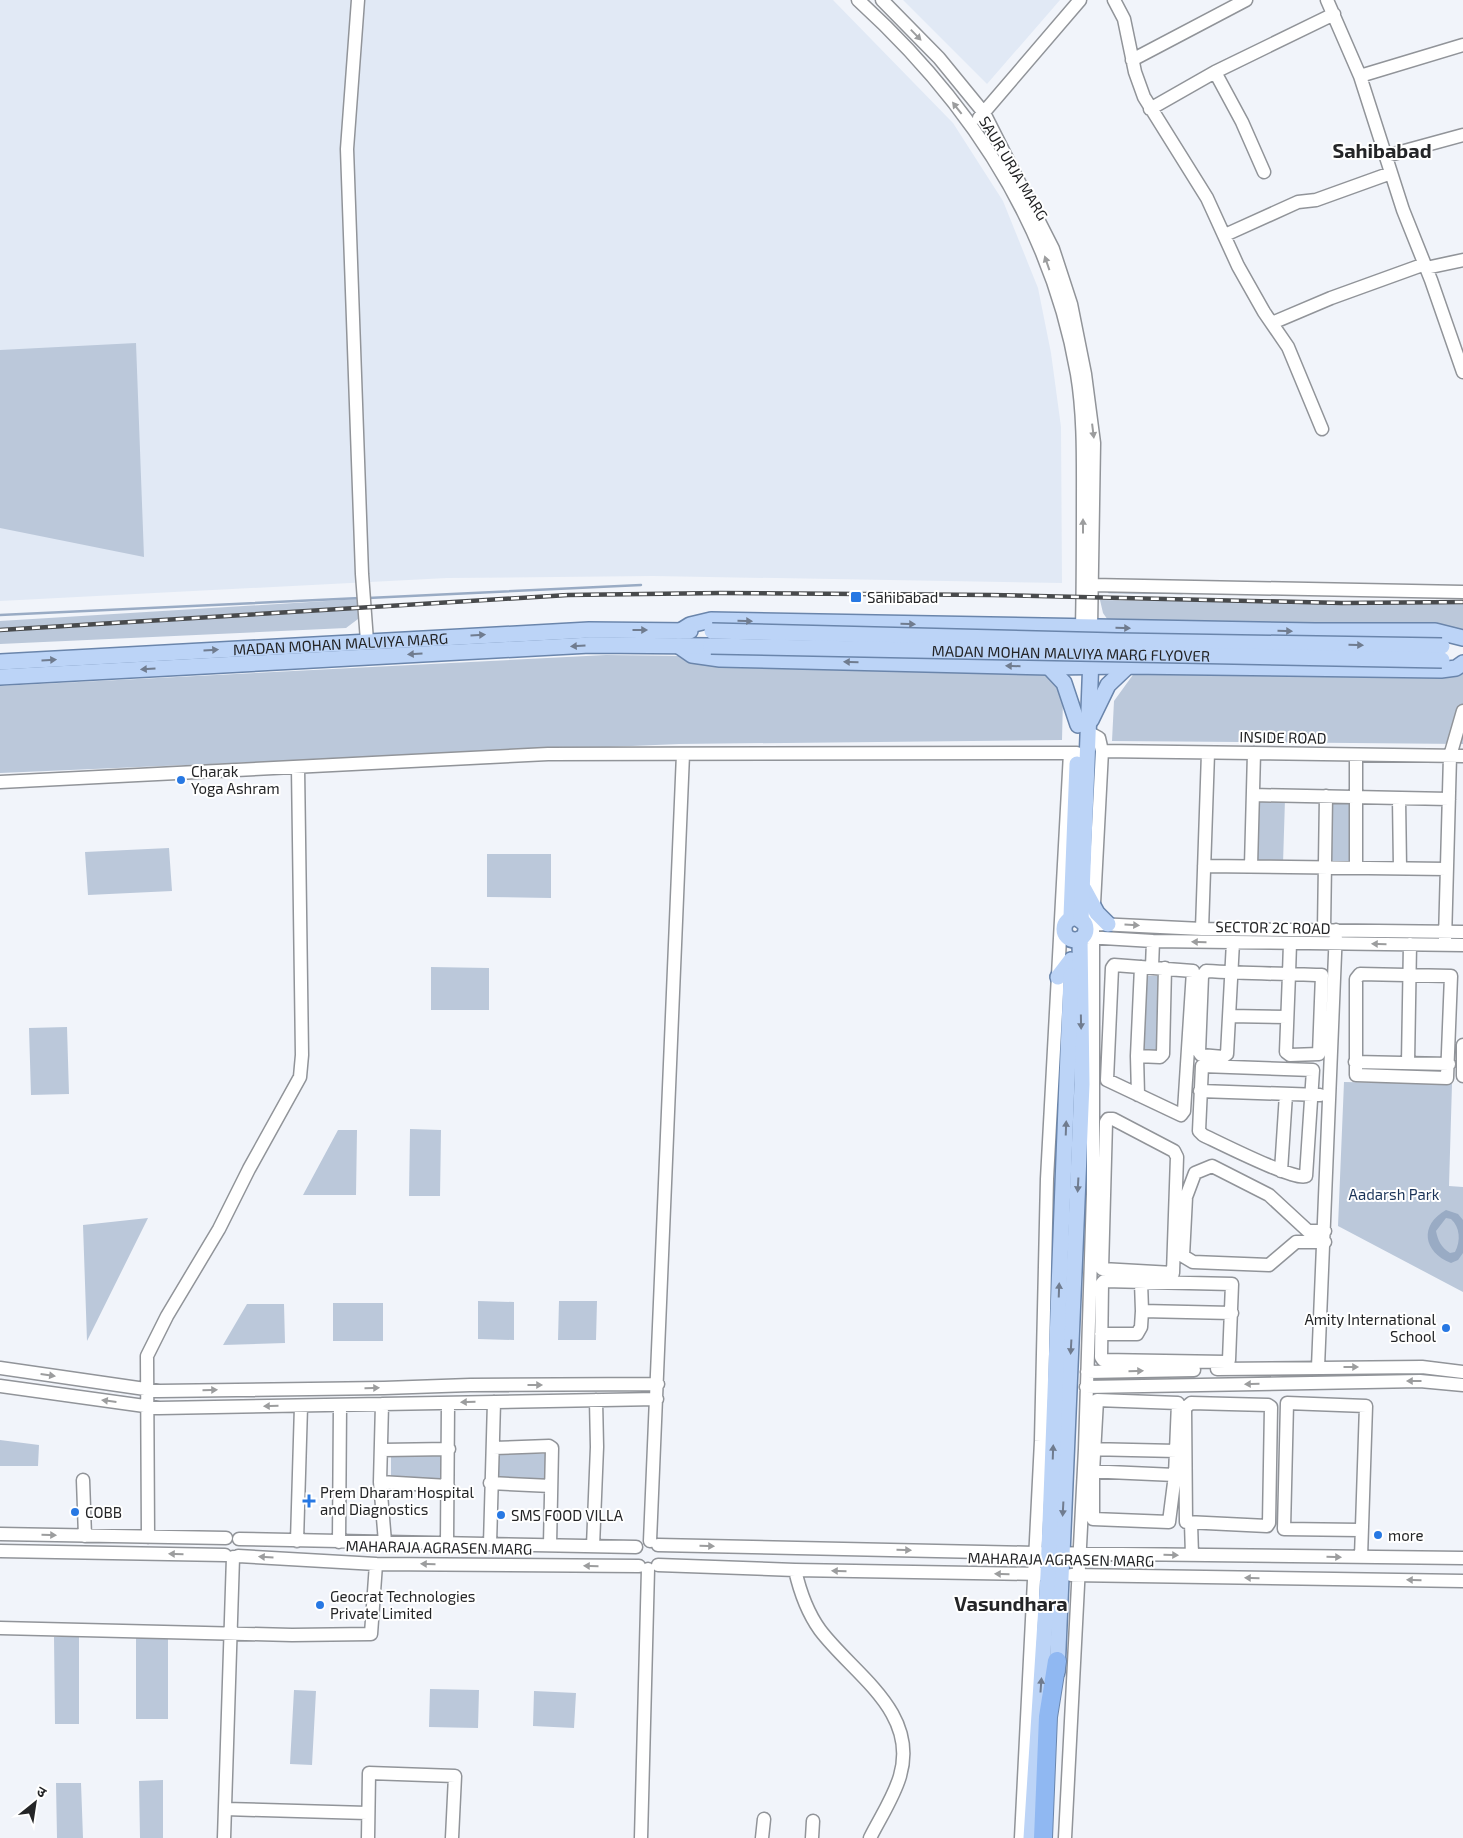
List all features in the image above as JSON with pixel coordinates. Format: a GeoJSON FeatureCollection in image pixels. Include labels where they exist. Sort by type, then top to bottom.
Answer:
{"type":"FeatureCollection","features":[{"type":"Feature","properties":{"kind":"highway"},"geometry":{"type":"LineString","coordinates":[[1043,1838],[1048,1718],[1057,1661]]}},
{"type":"Feature","properties":{"kind":"main road"},"geometry":{"type":"LineString","coordinates":[[682,630],[690,624],[710,620],[1435,631],[1463,638]]}},
{"type":"Feature","properties":{"kind":"main road"},"geometry":{"type":"LineString","coordinates":[[1048,1553],[1082,1084],[1086,927],[1084,889],[1086,627]]}},
{"type":"Feature","properties":{"kind":"main road","name":"MADAN MOHAN MALVIYA MARG"},"geometry":{"type":"LineString","coordinates":[[0,662],[589,630],[682,630]]}},
{"type":"Feature","properties":{"kind":"main road","name":"MADAN MOHAN MALVIYA MARG FLYOVER"},"geometry":{"type":"LineString","coordinates":[[682,630],[712,639]]}},
{"type":"Feature","properties":{"kind":"main road","name":"MADAN MOHAN MALVIYA MARG FLYOVER"},"geometry":{"type":"LineString","coordinates":[[679,646],[712,639],[1442,653],[1463,646]]}},
{"type":"Feature","properties":{"kind":"main road","name":"MADAN MOHAN MALVIYA MARG"},"geometry":{"type":"LineString","coordinates":[[0,677],[590,645],[679,646]]}},
{"type":"Feature","properties":{"kind":"main road"},"geometry":{"type":"LineString","coordinates":[[679,646],[692,655],[720,660],[1049,667],[1128,666],[1441,670],[1456,668],[1463,662]]}},
{"type":"Feature","properties":{"kind":"main road","name":"MADAN MOHAN MALVIYA MARG FLYOVER"},"geometry":{"type":"LineString","coordinates":[[1442,653],[1463,662]]}},
{"type":"Feature","properties":{"kind":"main road"},"geometry":{"type":"LineString","coordinates":[[1058,977],[1071,960],[1086,927],[1074,753],[1108,685],[1128,666]]}},
{"type":"Feature","properties":{"kind":"main road"},"geometry":{"type":"LineString","coordinates":[[1049,667],[1064,682],[1085,728]]}},
{"type":"Feature","properties":{"kind":"main road"},"geometry":{"type":"LineString","coordinates":[[1031,1838],[1047,1575],[1071,960]]}},
{"type":"Feature","properties":{"kind":"main road"},"geometry":{"type":"LineString","coordinates":[[1047,1575],[1057,1661],[1051,1838]]}},
{"type":"Feature","properties":{"kind":"street"},"geometry":{"type":"LineString","coordinates":[[358,0],[347,149],[367,641]]}},
{"type":"Feature","properties":{"kind":"street","name":"SAUR URJA MARG"},"geometry":{"type":"LineString","coordinates":[[858,0],[881,21],[934,77],[972,126],[1021,205],[1044,253],[1061,303],[1077,375],[1083,444],[1086,627]]}},
{"type":"Feature","properties":{"kind":"street","name":"SAUR URJA MARG"},"geometry":{"type":"LineString","coordinates":[[882,0],[939,58],[984,113],[1053,249],[1071,304],[1085,374],[1094,443],[1092,585],[1086,627]]}},
{"type":"Feature","properties":{"kind":"street"},"geometry":{"type":"LineString","coordinates":[[972,126],[1080,0]]}},
{"type":"Feature","properties":{"kind":"street"},"geometry":{"type":"LineString","coordinates":[[1114,0],[1124,19],[1139,85],[1150,109],[1207,198],[1238,266],[1288,347],[1322,429]]}},
{"type":"Feature","properties":{"kind":"street"},"geometry":{"type":"LineString","coordinates":[[1132,60],[1246,0]]}},
{"type":"Feature","properties":{"kind":"street"},"geometry":{"type":"LineString","coordinates":[[1327,0],[1360,76],[1391,173],[1463,372]]}},
{"type":"Feature","properties":{"kind":"street"},"geometry":{"type":"LineString","coordinates":[[1150,109],[1215,72],[1334,14]]}},
{"type":"Feature","properties":{"kind":"street"},"geometry":{"type":"LineString","coordinates":[[1360,76],[1463,45]]}},
{"type":"Feature","properties":{"kind":"street"},"geometry":{"type":"LineString","coordinates":[[1215,72],[1242,122],[1264,172]]}},
{"type":"Feature","properties":{"kind":"street"},"geometry":{"type":"LineString","coordinates":[[1386,156],[1463,135]]}},
{"type":"Feature","properties":{"kind":"street"},"geometry":{"type":"LineString","coordinates":[[1225,235],[1298,202],[1316,200],[1391,173]]}},
{"type":"Feature","properties":{"kind":"street"},"geometry":{"type":"LineString","coordinates":[[1272,323],[1331,298],[1426,266],[1463,260]]}},
{"type":"Feature","properties":{"kind":"street"},"geometry":{"type":"LineString","coordinates":[[1092,585],[1463,592]]}},
{"type":"Feature","properties":{"kind":"street"},"geometry":{"type":"LineString","coordinates":[[1445,945],[1450,756],[1463,711]]}},
{"type":"Feature","properties":{"kind":"street"},"geometry":{"type":"LineString","coordinates":[[1065,1838],[1077,1575],[1088,1472],[1089,1449],[1086,1387],[1096,1287],[1099,1194],[1106,1122],[1108,1119],[1113,1119],[1174,1150],[1177,1156],[1173,1273],[1102,1269],[1099,1194],[1086,927],[1102,751],[1099,738],[1085,728]]}},
{"type":"Feature","properties":{"kind":"street","name":"INSIDE ROAD"},"geometry":{"type":"LineString","coordinates":[[1102,751],[1463,756]]}},
{"type":"Feature","properties":{"kind":"street"},"geometry":{"type":"LineString","coordinates":[[0,782],[548,754],[1074,753],[1058,977],[1048,1180],[1041,1441],[1048,1553],[1047,1575],[1021,1838]]}},
{"type":"Feature","properties":{"kind":"street"},"geometry":{"type":"LineString","coordinates":[[1202,929],[1208,753]]}},
{"type":"Feature","properties":{"kind":"street"},"geometry":{"type":"LineString","coordinates":[[1251,866],[1254,753]]}},
{"type":"Feature","properties":{"kind":"street"},"geometry":{"type":"LineString","coordinates":[[649,1567],[662,1557],[654,1543],[657,1399],[683,754]]}},
{"type":"Feature","properties":{"kind":"street"},"geometry":{"type":"LineString","coordinates":[[1356,754],[1356,868]]}},
{"type":"Feature","properties":{"kind":"street"},"geometry":{"type":"LineString","coordinates":[[148,1537],[145,1367],[152,1345],[219,1229],[249,1169],[300,1077],[302,1056],[298,767]]}},
{"type":"Feature","properties":{"kind":"street"},"geometry":{"type":"LineString","coordinates":[[1253,795],[1448,799]]}},
{"type":"Feature","properties":{"kind":"street"},"geometry":{"type":"LineString","coordinates":[[1318,1367],[1330,1096],[1332,935],[1325,867],[1326,796]]}},
{"type":"Feature","properties":{"kind":"street"},"geometry":{"type":"LineString","coordinates":[[1399,798],[1400,868]]}},
{"type":"Feature","properties":{"kind":"street"},"geometry":{"type":"LineString","coordinates":[[1204,866],[1447,868]]}},
{"type":"Feature","properties":{"kind":"street","name":"SECTOR 2C ROAD"},"geometry":{"type":"LineString","coordinates":[[1086,927],[1202,929],[1332,935],[1410,944],[1463,945]]}},
{"type":"Feature","properties":{"kind":"street","name":"SECTOR 2C ROAD"},"geometry":{"type":"LineString","coordinates":[[1086,927],[1153,941],[1290,943],[1332,935],[1463,932]]}},
{"type":"Feature","properties":{"kind":"street"},"geometry":{"type":"LineString","coordinates":[[1137,1056],[1160,1057],[1163,1054],[1153,967],[1153,941]]}},
{"type":"Feature","properties":{"kind":"street"},"geometry":{"type":"LineString","coordinates":[[1233,942],[1231,973],[1229,1016],[1226,1056],[1199,1054],[1202,976],[1206,972],[1231,973],[1289,974],[1322,975],[1318,1055],[1287,1054],[1289,974],[1290,943]]}},
{"type":"Feature","properties":{"kind":"street"},"geometry":{"type":"LineString","coordinates":[[1408,1063],[1410,944]]}},
{"type":"Feature","properties":{"kind":"street"},"geometry":{"type":"LineString","coordinates":[[1112,967],[1153,967],[1193,971],[1183,1113],[1180,1115],[1110,1082],[1107,1077],[1112,967]]}},
{"type":"Feature","properties":{"kind":"street"},"geometry":{"type":"LineString","coordinates":[[1138,1095],[1137,1056],[1153,967]]}},
{"type":"Feature","properties":{"kind":"street"},"geometry":{"type":"LineString","coordinates":[[1358,975],[1410,975],[1451,976],[1449,1077],[1358,1076],[1355,1074],[1355,1062],[1358,975]]}},
{"type":"Feature","properties":{"kind":"street"},"geometry":{"type":"LineString","coordinates":[[1229,1016],[1288,1016]]}},
{"type":"Feature","properties":{"kind":"street"},"geometry":{"type":"LineString","coordinates":[[1463,1045],[1463,1076]]}},
{"type":"Feature","properties":{"kind":"street"},"geometry":{"type":"LineString","coordinates":[[1355,1062],[1449,1064]]}},
{"type":"Feature","properties":{"kind":"street"},"geometry":{"type":"LineString","coordinates":[[1213,1066],[1312,1070],[1314,1071],[1313,1095],[1306,1176],[1300,1178],[1203,1135],[1199,1131],[1201,1068],[1213,1066]]}},
{"type":"Feature","properties":{"kind":"street"},"geometry":{"type":"LineString","coordinates":[[1200,1091],[1330,1096]]}},
{"type":"Feature","properties":{"kind":"street"},"geometry":{"type":"LineString","coordinates":[[1281,1170],[1286,1094]]}},
{"type":"Feature","properties":{"kind":"street"},"geometry":{"type":"LineString","coordinates":[[1212,1166],[1269,1195],[1308,1231],[1325,1236],[1296,1242],[1269,1264],[1193,1262],[1183,1256],[1186,1197],[1195,1173],[1212,1166]]}},
{"type":"Feature","properties":{"kind":"street"},"geometry":{"type":"LineString","coordinates":[[1104,1281],[1232,1285],[1231,1356],[1226,1362],[1105,1360],[1101,1356],[1101,1334],[1096,1287],[1104,1281]]}},
{"type":"Feature","properties":{"kind":"street"},"geometry":{"type":"LineString","coordinates":[[1101,1334],[1137,1334],[1141,1327],[1142,1282]]}},
{"type":"Feature","properties":{"kind":"street"},"geometry":{"type":"LineString","coordinates":[[1142,1311],[1232,1313]]}},
{"type":"Feature","properties":{"kind":"street"},"geometry":{"type":"LineString","coordinates":[[1087,1372],[1318,1367],[1422,1367],[1463,1372]]}},
{"type":"Feature","properties":{"kind":"street"},"geometry":{"type":"LineString","coordinates":[[0,1368],[160,1391],[470,1385],[658,1384]]}},
{"type":"Feature","properties":{"kind":"street"},"geometry":{"type":"LineString","coordinates":[[1086,1387],[1420,1381],[1463,1384]]}},
{"type":"Feature","properties":{"kind":"street"},"geometry":{"type":"LineString","coordinates":[[0,1386],[159,1408],[657,1399]]}},
{"type":"Feature","properties":{"kind":"street"},"geometry":{"type":"LineString","coordinates":[[593,1546],[598,1447],[596,1400]]}},
{"type":"Feature","properties":{"kind":"street"},"geometry":{"type":"LineString","coordinates":[[1088,1472],[1093,1520],[1169,1522],[1176,1475],[1178,1403],[1097,1400],[1089,1449]]}},
{"type":"Feature","properties":{"kind":"street"},"geometry":{"type":"LineString","coordinates":[[1360,1530],[1321,1526],[1287,1530],[1283,1527],[1286,1406],[1290,1401],[1366,1406],[1360,1530],[1361,1558]]}},
{"type":"Feature","properties":{"kind":"street"},"geometry":{"type":"LineString","coordinates":[[490,1544],[490,1483],[494,1402]]}},
{"type":"Feature","properties":{"kind":"street"},"geometry":{"type":"LineString","coordinates":[[447,1542],[448,1403]]}},
{"type":"Feature","properties":{"kind":"street"},"geometry":{"type":"LineString","coordinates":[[382,1404],[380,1482],[385,1542]]}},
{"type":"Feature","properties":{"kind":"street"},"geometry":{"type":"LineString","coordinates":[[1187,1404],[1268,1405],[1272,1410],[1269,1523],[1264,1527],[1191,1523],[1185,1521],[1187,1452],[1185,1408],[1187,1404]]}},
{"type":"Feature","properties":{"kind":"street"},"geometry":{"type":"LineString","coordinates":[[339,1542],[340,1405]]}},
{"type":"Feature","properties":{"kind":"street"},"geometry":{"type":"LineString","coordinates":[[297,1541],[301,1406]]}},
{"type":"Feature","properties":{"kind":"street"},"geometry":{"type":"LineString","coordinates":[[493,1448],[551,1446],[550,1545]]}},
{"type":"Feature","properties":{"kind":"street"},"geometry":{"type":"LineString","coordinates":[[382,1450],[449,1449]]}},
{"type":"Feature","properties":{"kind":"street"},"geometry":{"type":"LineString","coordinates":[[1089,1449],[1177,1451]]}},
{"type":"Feature","properties":{"kind":"street"},"geometry":{"type":"LineString","coordinates":[[1088,1472],[1176,1475]]}},
{"type":"Feature","properties":{"kind":"street"},"geometry":{"type":"LineString","coordinates":[[83,1480],[86,1536]]}},
{"type":"Feature","properties":{"kind":"street"},"geometry":{"type":"LineString","coordinates":[[380,1482],[448,1486]]}},
{"type":"Feature","properties":{"kind":"street"},"geometry":{"type":"LineString","coordinates":[[490,1483],[551,1486]]}},
{"type":"Feature","properties":{"kind":"street"},"geometry":{"type":"LineString","coordinates":[[1191,1523],[1192,1555]]}},
{"type":"Feature","properties":{"kind":"street","name":"MAHARAJA AGRASEN MARG"},"geometry":{"type":"LineString","coordinates":[[0,1534],[636,1547]]}},
{"type":"Feature","properties":{"kind":"street"},"geometry":{"type":"LineString","coordinates":[[224,1838],[232,1556],[242,1546],[232,1539],[221,1546],[232,1556]]}},
{"type":"Feature","properties":{"kind":"street"},"geometry":{"type":"LineString","coordinates":[[649,1567],[634,1558],[636,1547],[641,1542],[654,1543]]}},
{"type":"Feature","properties":{"kind":"street","name":"MAHARAJA AGRASEN MARG"},"geometry":{"type":"LineString","coordinates":[[654,1543],[1080,1554],[1463,1558]]}},
{"type":"Feature","properties":{"kind":"street","name":"MAHARAJA AGRASEN MARG"},"geometry":{"type":"LineString","coordinates":[[0,1552],[232,1556],[376,1564],[1463,1581]]}},
{"type":"Feature","properties":{"kind":"street"},"geometry":{"type":"LineString","coordinates":[[0,1628],[372,1634],[376,1564]]}},
{"type":"Feature","properties":{"kind":"street"},"geometry":{"type":"LineString","coordinates":[[641,1838],[649,1567]]}},
{"type":"Feature","properties":{"kind":"street"},"geometry":{"type":"LineString","coordinates":[[795,1570],[801,1596],[819,1629],[890,1708],[900,1730],[903,1759],[900,1777],[870,1838]]}},
{"type":"Feature","properties":{"kind":"street"},"geometry":{"type":"LineString","coordinates":[[368,1838],[369,1773],[455,1776],[452,1838]]}},
{"type":"Feature","properties":{"kind":"street"},"geometry":{"type":"LineString","coordinates":[[225,1809],[368,1813]]}},
{"type":"Feature","properties":{"kind":"street"},"geometry":{"type":"LineString","coordinates":[[762,1838],[764,1818]]}},
{"type":"Feature","properties":{"kind":"street"},"geometry":{"type":"LineString","coordinates":[[812,1838],[813,1821]]}},
{"type":"Feature","properties":{"kind":"shaded area"},"geometry":{"type":"Polygon","coordinates":[[[0,0],[833,0],[953,123],[1003,201],[1038,288],[1051,353],[1061,427],[1062,583],[653,576],[447,578],[0,601],[0,0]]]}},
{"type":"Feature","properties":{"kind":"shaded area"},"geometry":{"type":"Polygon","coordinates":[[[903,0],[1060,0],[987,84],[903,0]]]}},
{"type":"Feature","properties":{"kind":"shaded area"},"geometry":{"type":"Polygon","coordinates":[[[1446,1210],[1458,1214],[1463,1220],[1463,1253],[1458,1260],[1451,1263],[1435,1252],[1430,1245],[1428,1230],[1437,1216],[1446,1210]],[[1446,1218],[1436,1231],[1440,1244],[1450,1253],[1455,1252],[1459,1239],[1458,1230],[1451,1219],[1446,1218]]]}},
{"type":"Feature","properties":{"kind":"green space"},"geometry":{"type":"Polygon","coordinates":[[[136,343],[144,557],[0,528],[0,350],[136,343]]]}},
{"type":"Feature","properties":{"kind":"green space"},"geometry":{"type":"Polygon","coordinates":[[[358,599],[358,619],[346,628],[0,644],[0,621],[358,599]]]}},
{"type":"Feature","properties":{"kind":"green space"},"geometry":{"type":"Polygon","coordinates":[[[1100,600],[1463,604],[1463,629],[1182,627],[1110,623],[1103,613],[1100,600]]]}},
{"type":"Feature","properties":{"kind":"green space"},"geometry":{"type":"Polygon","coordinates":[[[606,655],[1019,660],[1058,681],[1063,698],[1062,740],[679,744],[0,773],[0,686],[606,655]]]}},
{"type":"Feature","properties":{"kind":"green space"},"geometry":{"type":"Polygon","coordinates":[[[1463,666],[1463,744],[1112,741],[1114,701],[1135,672],[1463,666]]]}},
{"type":"Feature","properties":{"kind":"green space"},"geometry":{"type":"Polygon","coordinates":[[[1255,798],[1285,799],[1283,864],[1254,863],[1255,798]]]}},
{"type":"Feature","properties":{"kind":"green space"},"geometry":{"type":"Polygon","coordinates":[[[1328,799],[1353,800],[1352,865],[1327,864],[1328,799]]]}},
{"type":"Feature","properties":{"kind":"green space"},"geometry":{"type":"Polygon","coordinates":[[[169,848],[172,891],[88,895],[85,852],[169,848]]]}},
{"type":"Feature","properties":{"kind":"green space"},"geometry":{"type":"Polygon","coordinates":[[[487,854],[551,854],[551,898],[487,897],[487,854]]]}},
{"type":"Feature","properties":{"kind":"green space"},"geometry":{"type":"Polygon","coordinates":[[[431,967],[489,968],[489,1010],[431,1010],[431,967]]]}},
{"type":"Feature","properties":{"kind":"green space"},"geometry":{"type":"Polygon","coordinates":[[[1145,976],[1162,976],[1159,1052],[1142,1051],[1145,976]]]}},
{"type":"Feature","properties":{"kind":"green space"},"geometry":{"type":"Polygon","coordinates":[[[67,1027],[69,1094],[31,1095],[29,1028],[67,1027]]]}},
{"type":"Feature","properties":{"kind":"green space","name":"Aadarsh Park"},"geometry":{"type":"Polygon","coordinates":[[[1344,1082],[1452,1084],[1449,1186],[1463,1187],[1463,1292],[1338,1226],[1344,1082]]]}},
{"type":"Feature","properties":{"kind":"green space"},"geometry":{"type":"Polygon","coordinates":[[[410,1129],[441,1130],[440,1196],[409,1196],[410,1129]]]}},
{"type":"Feature","properties":{"kind":"green space"},"geometry":{"type":"Polygon","coordinates":[[[338,1130],[357,1130],[356,1195],[303,1195],[338,1130]]]}},
{"type":"Feature","properties":{"kind":"green space"},"geometry":{"type":"Polygon","coordinates":[[[148,1218],[87,1341],[83,1225],[148,1218]]]}},
{"type":"Feature","properties":{"kind":"green space"},"geometry":{"type":"Polygon","coordinates":[[[478,1301],[514,1302],[514,1340],[478,1339],[478,1301]]]}},
{"type":"Feature","properties":{"kind":"green space"},"geometry":{"type":"Polygon","coordinates":[[[559,1301],[597,1301],[596,1340],[558,1340],[559,1301]]]}},
{"type":"Feature","properties":{"kind":"green space"},"geometry":{"type":"Polygon","coordinates":[[[333,1303],[383,1303],[383,1341],[333,1341],[333,1303]]]}},
{"type":"Feature","properties":{"kind":"green space"},"geometry":{"type":"Polygon","coordinates":[[[247,1304],[284,1304],[285,1343],[223,1345],[247,1304]]]}},
{"type":"Feature","properties":{"kind":"green space"},"geometry":{"type":"Polygon","coordinates":[[[0,1440],[39,1445],[38,1466],[0,1466],[0,1440]]]}},
{"type":"Feature","properties":{"kind":"green space"},"geometry":{"type":"Polygon","coordinates":[[[499,1452],[547,1454],[546,1484],[498,1482],[499,1452]]]}},
{"type":"Feature","properties":{"kind":"green space"},"geometry":{"type":"Polygon","coordinates":[[[391,1454],[448,1454],[448,1482],[391,1482],[391,1454]]]}},
{"type":"Feature","properties":{"kind":"green space"},"geometry":{"type":"Polygon","coordinates":[[[79,1636],[79,1724],[55,1724],[54,1637],[79,1636]]]}},
{"type":"Feature","properties":{"kind":"green space"},"geometry":{"type":"Polygon","coordinates":[[[136,1637],[168,1637],[168,1719],[136,1719],[136,1637]]]}},
{"type":"Feature","properties":{"kind":"green space"},"geometry":{"type":"Polygon","coordinates":[[[430,1689],[479,1690],[478,1728],[429,1727],[430,1689]]]}},
{"type":"Feature","properties":{"kind":"green space"},"geometry":{"type":"Polygon","coordinates":[[[294,1690],[316,1691],[312,1765],[290,1764],[294,1690]]]}},
{"type":"Feature","properties":{"kind":"green space"},"geometry":{"type":"Polygon","coordinates":[[[534,1691],[576,1693],[574,1728],[533,1726],[534,1691]]]}},
{"type":"Feature","properties":{"kind":"green space"},"geometry":{"type":"Polygon","coordinates":[[[163,1780],[163,1838],[140,1838],[139,1781],[163,1780]]]}},
{"type":"Feature","properties":{"kind":"green space"},"geometry":{"type":"Polygon","coordinates":[[[56,1783],[81,1783],[83,1838],[57,1838],[56,1783]]]}},
{"type":"Feature","properties":{"kind":"waterway"},"geometry":{"type":"LineString","coordinates":[[368,598],[641,585]]}},
{"type":"Feature","properties":{"kind":"waterway"},"geometry":{"type":"LineString","coordinates":[[1109,592],[1182,593]]}},
{"type":"Feature","properties":{"kind":"waterway"},"geometry":{"type":"LineString","coordinates":[[0,615],[360,598]]}},
{"type":"Feature","properties":{"kind":"railway"},"geometry":{"type":"LineString","coordinates":[[0,630],[568,595],[720,593],[991,595],[1342,603],[1463,602]]}},
{"type":"Feature","properties":{"kind":"place","name":"Sahibabad"},"geometry":{"type":"Point","coordinates":[856,597]}},
{"type":"Feature","properties":{"kind":"place","name":"Charak Yoga Ashram"},"geometry":{"type":"Point","coordinates":[181,780]}},
{"type":"Feature","properties":{"kind":"place","name":"Amity International School"},"geometry":{"type":"Point","coordinates":[1446,1328]}},
{"type":"Feature","properties":{"kind":"place","name":"Prem Dharam Hospital and Diagnostics"},"geometry":{"type":"Point","coordinates":[309,1501]}},
{"type":"Feature","properties":{"kind":"place","name":"COBB"},"geometry":{"type":"Point","coordinates":[75,1512]}},
{"type":"Feature","properties":{"kind":"place","name":"SMS FOOD VILLA"},"geometry":{"type":"Point","coordinates":[501,1515]}},
{"type":"Feature","properties":{"kind":"place","name":"more"},"geometry":{"type":"Point","coordinates":[1378,1535]}},
{"type":"Feature","properties":{"kind":"place","name":"Geocrat Technologies Private Limited"},"geometry":{"type":"Point","coordinates":[320,1605]}},
{"type":"Feature","properties":{"kind":"district","name":"Sahibabad"},"geometry":{"type":"Point","coordinates":[1382,150]}},
{"type":"Feature","properties":{"kind":"district","name":"Vasundhara"},"geometry":{"type":"Point","coordinates":[1011,1603]}}]}
